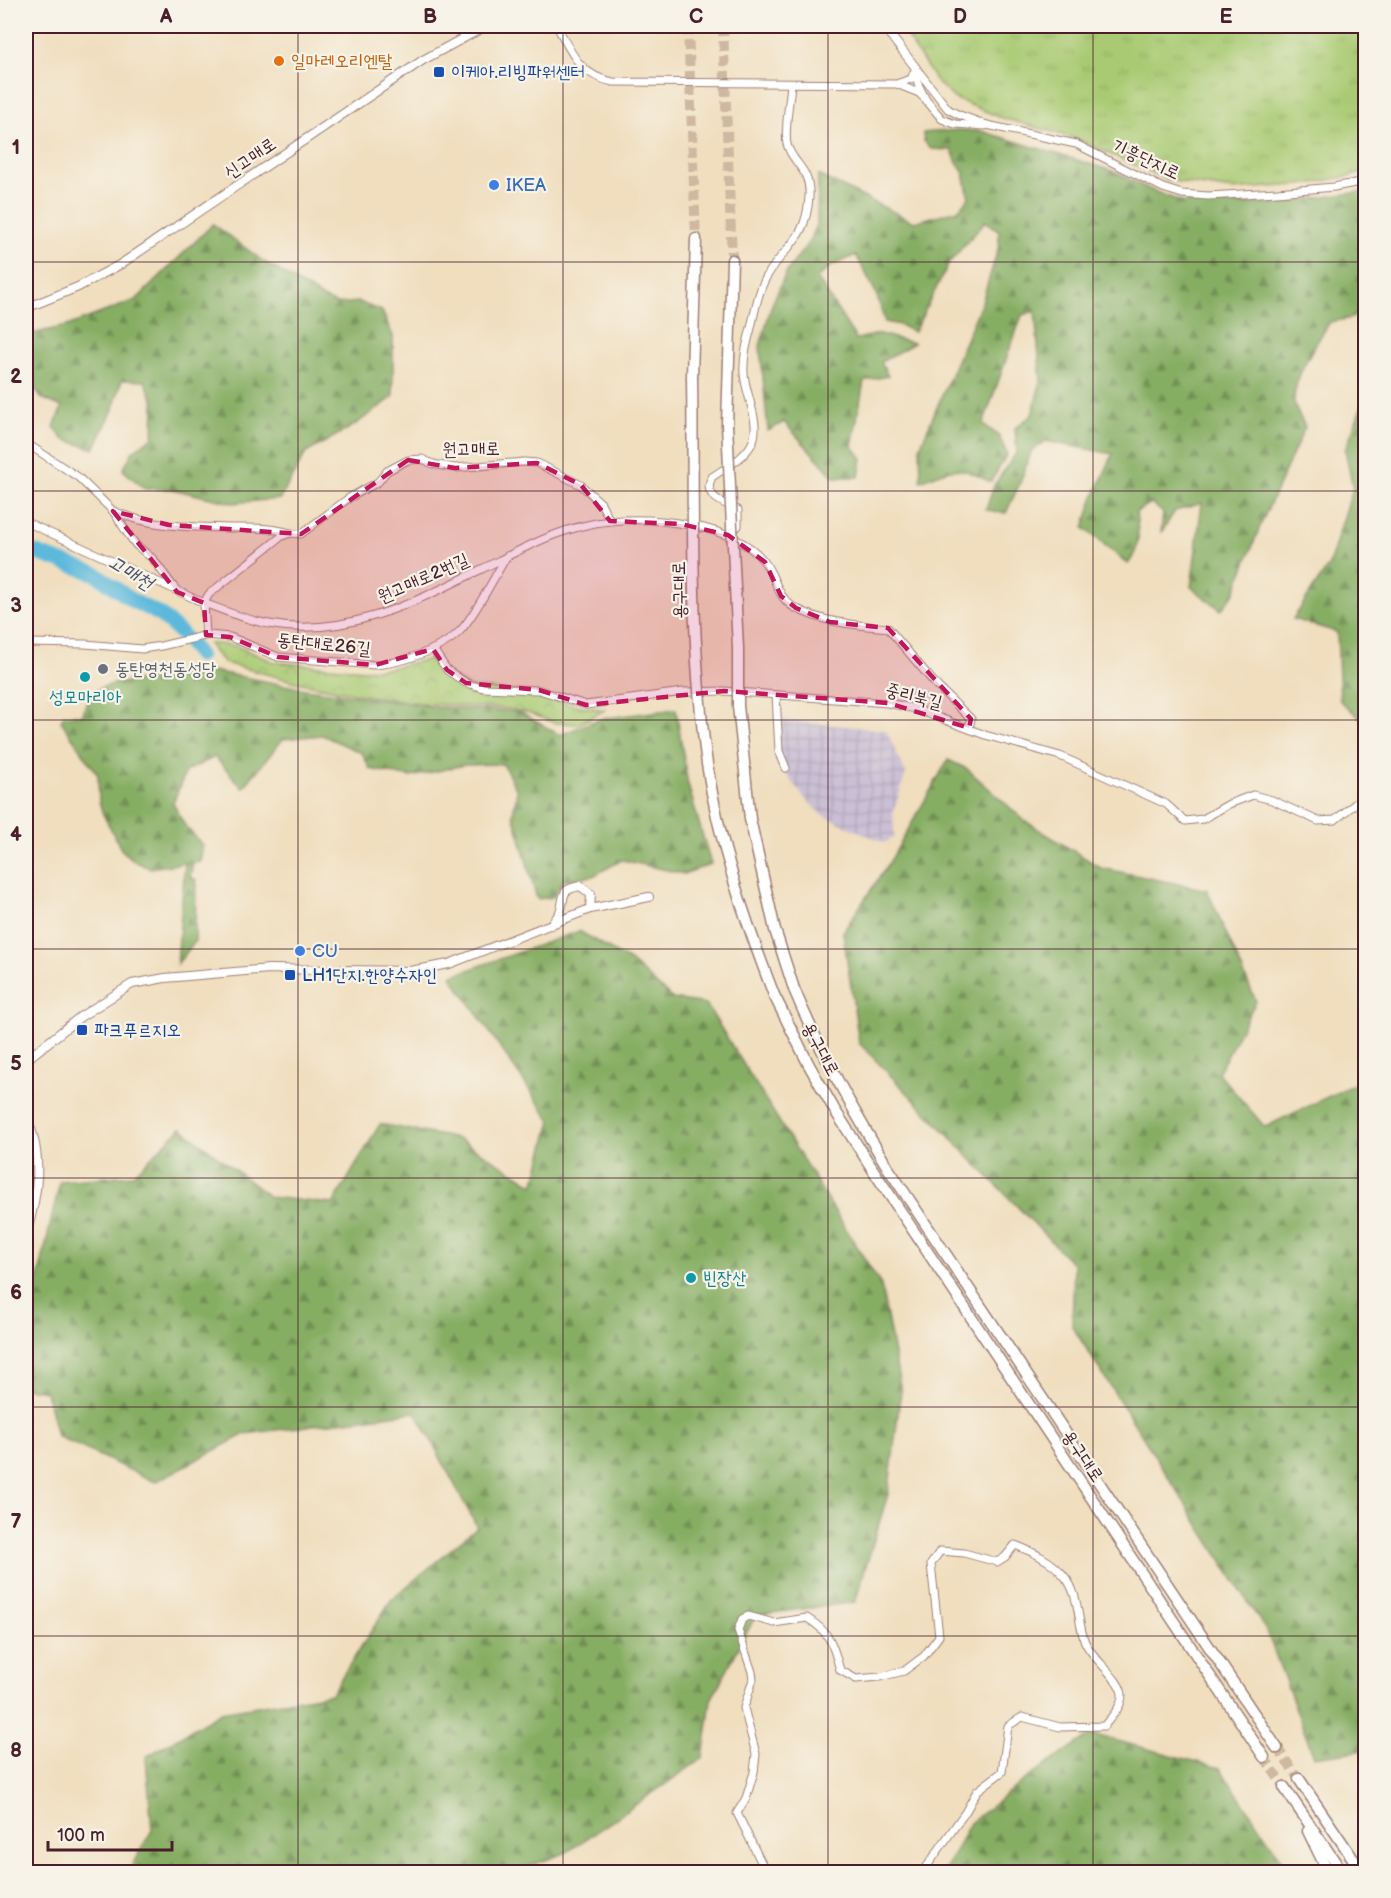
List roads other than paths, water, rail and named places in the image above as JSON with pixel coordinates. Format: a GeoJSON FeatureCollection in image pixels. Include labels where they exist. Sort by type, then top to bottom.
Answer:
{"type":"FeatureCollection","features":[{"type":"Feature","properties":{"kind":"highway","name":"용구대로"},"geometry":{"type":"LineString","coordinates":[[696,239],[692,377],[698,673],[707,766],[720,828],[748,928],[774,995],[834,1109],[876,1176],[1264,1757]]}},
{"type":"Feature","properties":{"kind":"highway","name":"용구대로"},"geometry":{"type":"LineString","coordinates":[[732,260],[726,425],[738,648],[738,706],[750,819],[775,930],[794,989],[832,1071],[888,1168],[1277,1748]]}},
{"type":"Feature","properties":{"kind":"highway"},"geometry":{"type":"LineString","coordinates":[[1299,1779],[1362,1872]]}},
{"type":"Feature","properties":{"kind":"highway"},"geometry":{"type":"LineString","coordinates":[[1284,1787],[1342,1872]]}},
{"type":"Feature","properties":{"kind":"highway"},"geometry":{"type":"LineString","coordinates":[[1293,1801],[1328,1872]]}},
{"type":"Feature","properties":{"kind":"street","name":"신고매로"},"geometry":{"type":"LineString","coordinates":[[26,308],[78,287],[121,264],[423,60],[486,26]]}},
{"type":"Feature","properties":{"kind":"street"},"geometry":{"type":"LineString","coordinates":[[557,26],[573,56],[584,70],[598,79],[632,84],[896,84],[911,79],[916,68]]}},
{"type":"Feature","properties":{"kind":"street"},"geometry":{"type":"LineString","coordinates":[[883,26],[948,109],[987,125]]}},
{"type":"Feature","properties":{"kind":"street"},"geometry":{"type":"LineString","coordinates":[[916,68],[918,84],[926,100]]}},
{"type":"Feature","properties":{"kind":"street"},"geometry":{"type":"LineString","coordinates":[[728,536],[738,526],[738,510],[717,500],[710,488],[710,481],[712,477],[746,452],[753,442],[754,420],[746,387],[744,365],[751,327],[763,284],[774,266],[799,237],[804,226],[810,194],[806,174],[787,145],[791,84]]}},
{"type":"Feature","properties":{"kind":"street"},"geometry":{"type":"LineString","coordinates":[[896,84],[919,93],[948,123],[980,127],[987,125]]}},
{"type":"Feature","properties":{"kind":"street","name":"기흥단지로"},"geometry":{"type":"LineString","coordinates":[[987,125],[1076,144],[1163,188],[1182,194],[1208,196],[1277,192],[1334,187],[1365,181]]}},
{"type":"Feature","properties":{"kind":"street"},"geometry":{"type":"LineString","coordinates":[[26,443],[78,477],[113,511],[136,545],[153,559],[177,592]]}},
{"type":"Feature","properties":{"kind":"street","name":"원고매로"},"geometry":{"type":"LineString","coordinates":[[204,603],[209,594],[282,536],[301,534],[349,498],[378,482],[387,471],[408,460],[422,459],[433,464],[454,468],[537,463],[581,484],[601,503],[610,521]]}},
{"type":"Feature","properties":{"kind":"street"},"geometry":{"type":"LineString","coordinates":[[113,511],[128,517],[169,525],[264,528],[290,534]]}},
{"type":"Feature","properties":{"kind":"street"},"geometry":{"type":"LineString","coordinates":[[610,521],[670,523],[728,536],[753,549],[765,562],[781,596],[796,608],[830,622],[888,628],[937,686],[971,719],[969,728]]}},
{"type":"Feature","properties":{"kind":"street","name":"원고매로2번길"},"geometry":{"type":"LineString","coordinates":[[204,603],[237,616],[269,624],[324,627],[361,621],[410,604],[554,534],[610,521]]}},
{"type":"Feature","properties":{"kind":"street"},"geometry":{"type":"LineString","coordinates":[[26,522],[204,603],[203,636],[169,644],[128,649],[85,644],[26,644]]}},
{"type":"Feature","properties":{"kind":"street","name":"동탄대로26길"},"geometry":{"type":"LineString","coordinates":[[203,636],[230,637],[278,657],[375,665],[389,664],[433,649],[460,631],[507,556]]}},
{"type":"Feature","properties":{"kind":"street","name":"중리북길"},"geometry":{"type":"LineString","coordinates":[[433,649],[447,670],[466,682],[483,688],[539,690],[586,705],[683,692],[724,691],[888,703],[926,712],[1060,756],[1166,804],[1185,821],[1203,819],[1228,804],[1252,795],[1272,800],[1318,821],[1335,820],[1365,795]]}},
{"type":"Feature","properties":{"kind":"street"},"geometry":{"type":"LineString","coordinates":[[776,695],[779,751],[786,768]]}},
{"type":"Feature","properties":{"kind":"street"},"geometry":{"type":"LineString","coordinates":[[551,925],[561,911],[562,896],[571,888],[580,886],[591,894],[590,909]]}},
{"type":"Feature","properties":{"kind":"street"},"geometry":{"type":"LineString","coordinates":[[26,1060],[80,1017],[132,984],[171,977],[269,969],[410,971],[449,964],[590,909],[649,897]]}},
{"type":"Feature","properties":{"kind":"street"},"geometry":{"type":"LineString","coordinates":[[26,1116],[36,1147],[38,1175],[36,1200],[26,1235]]}},
{"type":"Feature","properties":{"kind":"street"},"geometry":{"type":"LineString","coordinates":[[766,1872],[737,1813],[746,1798],[754,1772],[756,1754],[744,1708],[753,1679],[747,1653],[738,1630],[742,1619],[748,1616],[774,1623],[807,1618],[821,1627],[829,1636],[840,1670],[856,1679],[880,1677],[904,1671],[924,1656],[939,1636],[931,1564],[940,1551],[964,1552],[997,1562],[1005,1557],[1015,1545],[1038,1555],[1066,1577],[1076,1599],[1086,1643],[1101,1667],[1117,1681],[1122,1694],[1119,1707],[1104,1726],[1060,1727],[1022,1718],[1008,1726],[1002,1772],[976,1791],[966,1810],[923,1872]]}},
{"type":"Feature","properties":{"kind":"waterway","name":"고매천"},"geometry":{"type":"LineString","coordinates":[[26,549],[96,574],[133,601],[159,614],[182,634],[199,655]]}},
{"type":"Feature","properties":{"kind":"tunnel"},"geometry":{"type":"LineString","coordinates":[[688,26],[696,239]]}},
{"type":"Feature","properties":{"kind":"tunnel"},"geometry":{"type":"LineString","coordinates":[[723,26],[732,260]]}},
{"type":"Feature","properties":{"kind":"tunnel"},"geometry":{"type":"LineString","coordinates":[[1277,1748],[1299,1779]]}},
{"type":"Feature","properties":{"kind":"tunnel"},"geometry":{"type":"LineString","coordinates":[[1264,1757],[1284,1787]]}},
{"type":"Feature","properties":{"kind":"place","name":"일마레오리엔탈"},"geometry":{"type":"Point","coordinates":[279,61]}},
{"type":"Feature","properties":{"kind":"place","name":"이케아.리빙파워센터"},"geometry":{"type":"Point","coordinates":[439,72]}},
{"type":"Feature","properties":{"kind":"place","name":"IKEA"},"geometry":{"type":"Point","coordinates":[494,185]}},
{"type":"Feature","properties":{"kind":"place","name":"동탄영천동성당"},"geometry":{"type":"Point","coordinates":[103,669]}},
{"type":"Feature","properties":{"kind":"place","name":"성모마리아"},"geometry":{"type":"Point","coordinates":[85,677]}},
{"type":"Feature","properties":{"kind":"place","name":"CU"},"geometry":{"type":"Point","coordinates":[300,951]}},
{"type":"Feature","properties":{"kind":"place","name":"LH1단지.한양수자인"},"geometry":{"type":"Point","coordinates":[290,975]}},
{"type":"Feature","properties":{"kind":"place","name":"파크푸르지오"},"geometry":{"type":"Point","coordinates":[82,1030]}},
{"type":"Feature","properties":{"kind":"place","name":"빈장산"},"geometry":{"type":"Point","coordinates":[691,1278]}}]}
